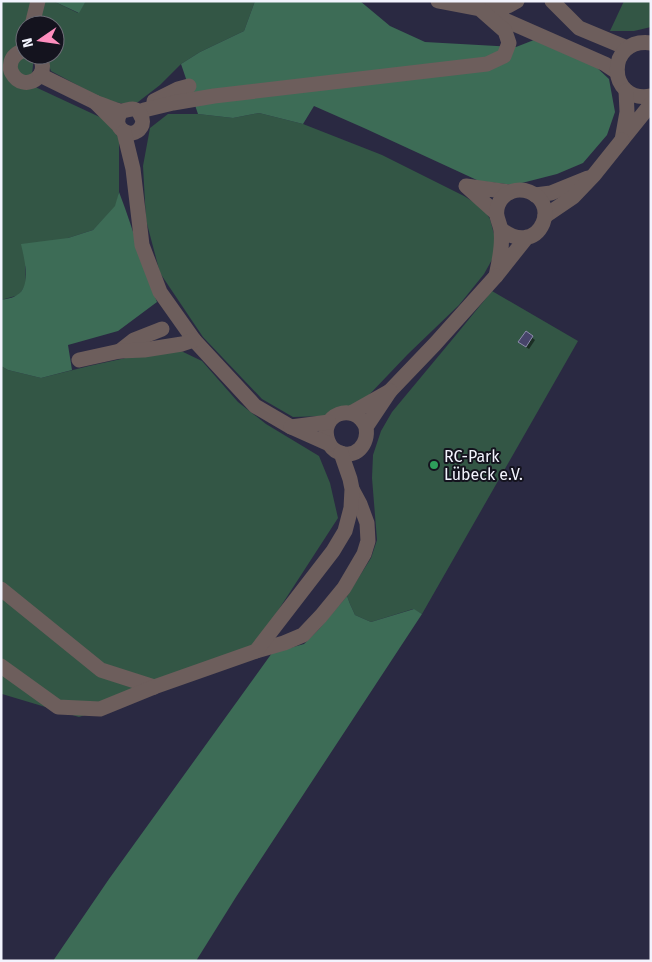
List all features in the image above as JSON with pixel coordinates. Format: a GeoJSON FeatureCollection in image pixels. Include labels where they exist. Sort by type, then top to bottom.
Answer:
{"type":"FeatureCollection","features":[{"type":"Feature","properties":{"kind":"lane"},"geometry":{"type":"LineString","coordinates":[[34,15],[38,1]]}},
{"type":"Feature","properties":{"kind":"lane"},"geometry":{"type":"LineString","coordinates":[[438,1],[480,9],[605,64],[617,72]]}},
{"type":"Feature","properties":{"kind":"lane"},"geometry":{"type":"LineString","coordinates":[[480,9],[508,6],[517,1]]}},
{"type":"Feature","properties":{"kind":"lane"},"geometry":{"type":"LineString","coordinates":[[552,1],[579,28],[627,48]]}},
{"type":"Feature","properties":{"kind":"lane"},"geometry":{"type":"LineString","coordinates":[[142,112],[173,103],[214,96],[487,64],[504,56],[509,43],[505,31],[480,9]]}},
{"type":"Feature","properties":{"kind":"lane"},"geometry":{"type":"LineString","coordinates":[[651,43],[638,43],[627,48],[618,60],[617,72],[620,82],[626,91],[640,97],[651,96]]}},
{"type":"Feature","properties":{"kind":"lane"},"geometry":{"type":"LineString","coordinates":[[15,55],[10,64],[11,70],[7,80],[30,82],[40,75],[42,65]]}},
{"type":"Feature","properties":{"kind":"lane"},"geometry":{"type":"LineString","coordinates":[[40,75],[95,102],[125,125],[141,127],[142,112],[153,102],[178,89],[189,86]]}},
{"type":"Feature","properties":{"kind":"lane"},"geometry":{"type":"LineString","coordinates":[[622,140],[627,112],[626,91]]}},
{"type":"Feature","properties":{"kind":"lane"},"geometry":{"type":"LineString","coordinates":[[545,216],[573,197],[594,175],[651,104]]}},
{"type":"Feature","properties":{"kind":"lane"},"geometry":{"type":"LineString","coordinates":[[125,125],[133,169],[142,245],[160,292],[194,340],[255,406],[291,427],[335,449],[348,454],[356,452],[362,447],[367,434],[366,427],[360,418],[346,412],[338,414],[329,422],[326,436],[335,449],[350,479],[352,490],[351,508],[345,531],[333,551],[256,651]]}},
{"type":"Feature","properties":{"kind":"lane"},"geometry":{"type":"LineString","coordinates":[[496,214],[466,186],[510,192],[524,190],[535,194],[550,193],[594,175]]}},
{"type":"Feature","properties":{"kind":"lane"},"geometry":{"type":"LineString","coordinates":[[510,192],[499,203],[496,214],[502,229],[518,238],[532,235],[539,230],[542,224],[545,216],[543,205],[535,194]]}},
{"type":"Feature","properties":{"kind":"lane"},"geometry":{"type":"LineString","coordinates":[[496,276],[501,252],[502,229]]}},
{"type":"Feature","properties":{"kind":"lane"},"geometry":{"type":"LineString","coordinates":[[366,427],[390,391],[496,276],[526,237]]}},
{"type":"Feature","properties":{"kind":"lane"},"geometry":{"type":"LineString","coordinates":[[120,351],[134,340],[162,329]]}},
{"type":"Feature","properties":{"kind":"lane"},"geometry":{"type":"LineString","coordinates":[[79,360],[120,351],[144,350],[182,344],[194,340]]}},
{"type":"Feature","properties":{"kind":"lane"},"geometry":{"type":"LineString","coordinates":[[352,413],[390,391]]}},
{"type":"Feature","properties":{"kind":"lane"},"geometry":{"type":"LineString","coordinates":[[291,427],[329,422]]}},
{"type":"Feature","properties":{"kind":"lane"},"geometry":{"type":"LineString","coordinates":[[1,666],[58,708],[100,709],[154,687],[303,636],[344,588],[364,554],[368,541],[367,522],[352,490]]}},
{"type":"Feature","properties":{"kind":"lane"},"geometry":{"type":"LineString","coordinates":[[1,589],[101,670],[154,687]]}},
{"type":"Feature","properties":{"kind":"green space"},"geometry":{"type":"Polygon","coordinates":[[[1,1],[53,1],[78,13],[86,1],[255,1],[244,31],[200,52],[181,64],[160,85],[138,102],[125,104],[105,100],[51,71],[49,65],[65,65],[65,15],[15,15],[15,65],[33,65],[31,85],[104,119],[119,138],[119,192],[116,206],[93,230],[68,238],[25,266],[26,284],[19,295],[1,300],[1,1]]]}},
{"type":"Feature","properties":{"kind":"green space"},"geometry":{"type":"Polygon","coordinates":[[[53,1],[86,1],[79,13],[53,1]]]}},
{"type":"Feature","properties":{"kind":"green space"},"geometry":{"type":"Polygon","coordinates":[[[255,1],[360,1],[390,26],[425,42],[516,47],[539,38],[594,65],[609,79],[615,112],[607,135],[583,163],[557,174],[514,185],[479,181],[314,106],[303,124],[259,113],[233,118],[198,114],[181,64],[200,52],[244,31],[255,1]]]}},
{"type":"Feature","properties":{"kind":"green space"},"geometry":{"type":"Polygon","coordinates":[[[624,1],[651,1],[651,27],[634,31],[610,31],[624,1]]]}},
{"type":"Feature","properties":{"kind":"green space"},"geometry":{"type":"Polygon","coordinates":[[[259,113],[303,124],[382,155],[464,196],[483,208],[490,219],[494,234],[494,256],[484,274],[459,305],[367,397],[353,405],[325,416],[293,417],[262,399],[203,337],[160,273],[146,220],[143,166],[150,128],[168,114],[198,114],[233,118],[259,113]]]}},
{"type":"Feature","properties":{"kind":"green space"},"geometry":{"type":"Polygon","coordinates":[[[119,192],[157,302],[118,331],[68,345],[72,370],[41,378],[8,370],[1,366],[1,300],[15,296],[22,291],[26,279],[26,271],[21,244],[68,238],[93,230],[115,206],[119,192]]]}},
{"type":"Feature","properties":{"kind":"green space","name":"RC-Park Lübeck e.V."},"geometry":{"type":"Polygon","coordinates":[[[492,291],[578,341],[422,614],[413,609],[371,622],[355,615],[347,596],[371,558],[377,540],[372,478],[373,455],[381,431],[392,412],[492,291]]]}},
{"type":"Feature","properties":{"kind":"green space"},"geometry":{"type":"Polygon","coordinates":[[[179,350],[202,361],[238,402],[266,424],[319,456],[330,483],[338,518],[268,626],[239,664],[79,717],[2,694],[1,366],[8,370],[41,378],[144,354],[179,350]]]}},
{"type":"Feature","properties":{"kind":"green space"},"geometry":{"type":"Polygon","coordinates":[[[347,596],[355,615],[371,622],[414,609],[422,614],[196,961],[53,961],[109,879],[272,653],[304,644],[347,596]]]}},
{"type":"Feature","properties":{"kind":"building"},"geometry":{"type":"Polygon","coordinates":[[[526,331],[533,336],[526,347],[518,342],[526,331]]]}},
{"type":"Feature","properties":{"kind":"place","name":"RC-Park Lübeck e.V."},"geometry":{"type":"Point","coordinates":[434,465]}}]}
